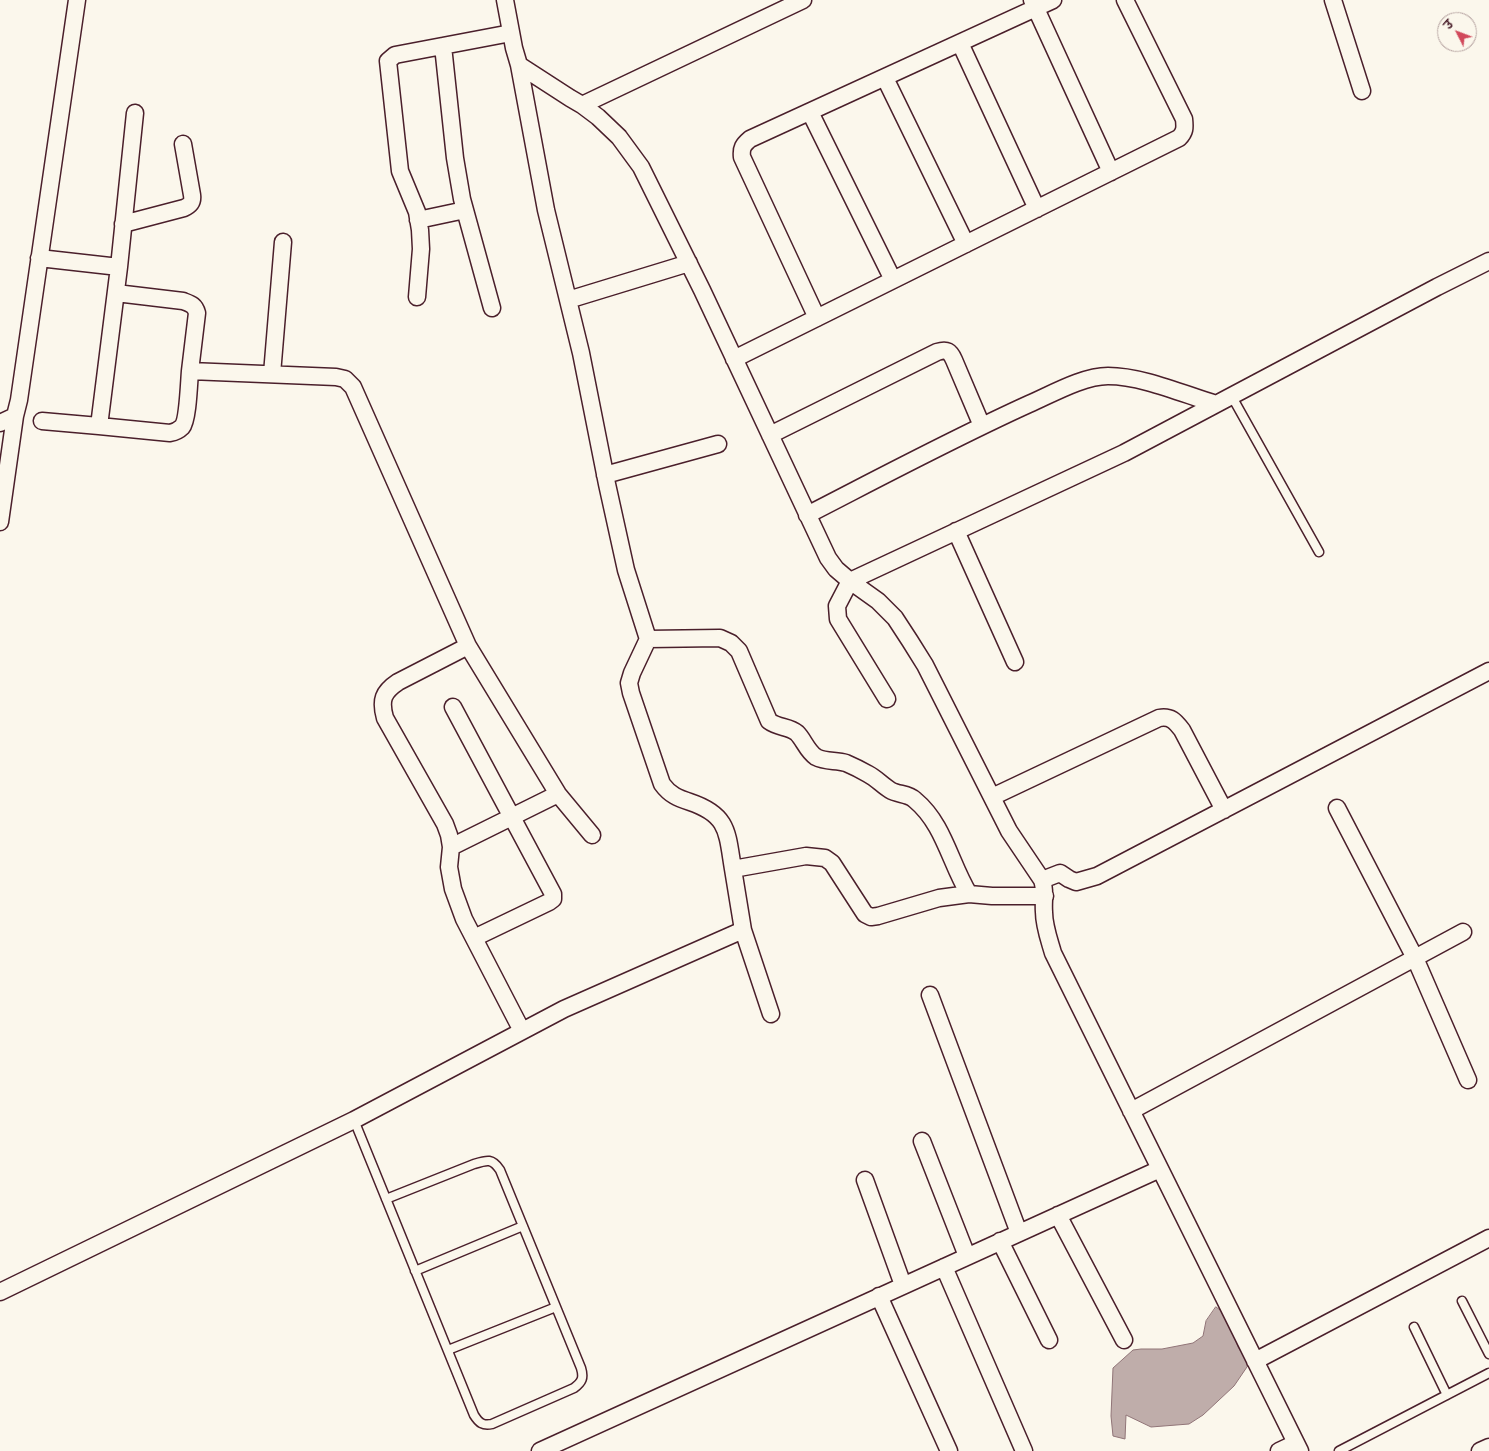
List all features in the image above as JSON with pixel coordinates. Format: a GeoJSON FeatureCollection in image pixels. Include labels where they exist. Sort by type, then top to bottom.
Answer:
{"type":"FeatureCollection","features":[{"type":"Feature","properties":{"kind":"street"},"geometry":{"type":"LineString","coordinates":[[0,522],[77,0]]}},
{"type":"Feature","properties":{"kind":"street"},"geometry":{"type":"LineString","coordinates":[[505,0],[519,65],[546,210],[581,353],[605,475],[626,570],[648,639],[632,673],[629,683],[631,693],[662,784],[667,791],[675,797],[709,809],[718,816],[725,827],[743,930],[771,1014]]}},
{"type":"Feature","properties":{"kind":"street"},"geometry":{"type":"LineString","coordinates":[[582,105],[803,0]]}},
{"type":"Feature","properties":{"kind":"street"},"geometry":{"type":"LineString","coordinates":[[817,318],[742,157],[741,149],[744,144],[750,139],[960,43],[1034,4],[1053,0]]}},
{"type":"Feature","properties":{"kind":"street"},"geometry":{"type":"LineString","coordinates":[[734,359],[1179,138],[1184,133],[1184,119],[1125,0]]}},
{"type":"Feature","properties":{"kind":"street"},"geometry":{"type":"LineString","coordinates":[[1333,0],[1362,91]]}},
{"type":"Feature","properties":{"kind":"street"},"geometry":{"type":"LineString","coordinates":[[1034,4],[1112,172]]}},
{"type":"Feature","properties":{"kind":"street"},"geometry":{"type":"LineString","coordinates":[[417,297],[422,249],[416,212],[400,171],[388,61],[395,55],[511,33]]}},
{"type":"Feature","properties":{"kind":"street"},"geometry":{"type":"LineString","coordinates":[[960,43],[1037,209]]}},
{"type":"Feature","properties":{"kind":"street"},"geometry":{"type":"LineString","coordinates":[[443,46],[454,158],[465,210],[492,308]]}},
{"type":"Feature","properties":{"kind":"street"},"geometry":{"type":"LineString","coordinates":[[519,65],[582,105],[620,137],[641,167],[689,263],[828,558],[836,569],[878,602],[895,618],[925,665],[1009,831],[1045,886],[1044,912],[1046,931],[1053,953],[1298,1447],[1279,1451]]}},
{"type":"Feature","properties":{"kind":"street"},"geometry":{"type":"LineString","coordinates":[[885,78],[966,244]]}},
{"type":"Feature","properties":{"kind":"street"},"geometry":{"type":"LineString","coordinates":[[810,112],[893,280]]}},
{"type":"Feature","properties":{"kind":"street"},"geometry":{"type":"LineString","coordinates":[[99,426],[119,267],[134,113]]}},
{"type":"Feature","properties":{"kind":"street"},"geometry":{"type":"LineString","coordinates":[[123,224],[184,208],[190,205],[193,200],[183,144]]}},
{"type":"Feature","properties":{"kind":"street"},"geometry":{"type":"LineString","coordinates":[[418,220],[465,210]]}},
{"type":"Feature","properties":{"kind":"street"},"geometry":{"type":"LineString","coordinates":[[272,374],[283,242]]}},
{"type":"Feature","properties":{"kind":"street"},"geometry":{"type":"LineString","coordinates":[[39,258],[119,267]]}},
{"type":"Feature","properties":{"kind":"street"},"geometry":{"type":"LineString","coordinates":[[887,699],[838,619],[837,606],[850,581],[1124,453],[1430,290],[1489,261]]}},
{"type":"Feature","properties":{"kind":"street"},"geometry":{"type":"LineString","coordinates":[[568,300],[689,263]]}},
{"type":"Feature","properties":{"kind":"street"},"geometry":{"type":"LineString","coordinates":[[42,421],[170,433],[176,432],[182,427],[186,418],[190,371],[198,313],[196,307],[183,302],[116,293]]}},
{"type":"Feature","properties":{"kind":"street"},"geometry":{"type":"LineString","coordinates":[[770,435],[937,352],[945,350],[950,352],[954,360],[982,426]]}},
{"type":"Feature","properties":{"kind":"street"},"geometry":{"type":"LineString","coordinates":[[190,371],[336,376],[345,379],[353,387],[468,646],[558,794],[592,835]]}},
{"type":"Feature","properties":{"kind":"street"},"geometry":{"type":"LineString","coordinates":[[807,515],[982,426],[1088,379],[1106,376],[1131,377],[1216,404]]}},
{"type":"Feature","properties":{"kind":"street"},"geometry":{"type":"LineString","coordinates":[[0,423],[15,416]]}},
{"type":"Feature","properties":{"kind":"street"},"geometry":{"type":"LineString","coordinates":[[605,475],[718,444]]}},
{"type":"Feature","properties":{"kind":"street"},"geometry":{"type":"LineString","coordinates":[[956,531],[1014,662]]}},
{"type":"Feature","properties":{"kind":"street"},"geometry":{"type":"LineString","coordinates":[[648,639],[720,638],[731,643],[739,651],[770,721],[774,725],[791,729],[798,734],[809,751],[817,757],[844,763],[867,773],[890,790],[915,799],[940,831],[961,881],[970,894]]}},
{"type":"Feature","properties":{"kind":"street"},"geometry":{"type":"LineString","coordinates":[[468,646],[389,688],[384,696],[382,707],[385,718],[445,824],[451,847],[449,867],[453,889],[464,919],[522,1031]]}},
{"type":"Feature","properties":{"kind":"street"},"geometry":{"type":"LineString","coordinates":[[1042,880],[1060,873],[1076,882],[1097,876],[1489,671]]}},
{"type":"Feature","properties":{"kind":"street"},"geometry":{"type":"LineString","coordinates":[[454,707],[553,894],[553,899],[550,902],[474,938]]}},
{"type":"Feature","properties":{"kind":"street"},"geometry":{"type":"LineString","coordinates":[[992,797],[1159,718],[1167,717],[1174,720],[1182,730],[1224,810]]}},
{"type":"Feature","properties":{"kind":"street"},"geometry":{"type":"LineString","coordinates":[[451,847],[558,794]]}},
{"type":"Feature","properties":{"kind":"street"},"geometry":{"type":"LineString","coordinates":[[1336,808],[1415,958],[1468,1080]]}},
{"type":"Feature","properties":{"kind":"street"},"geometry":{"type":"LineString","coordinates":[[733,869],[806,856],[825,858],[832,863],[865,914],[871,917],[939,898],[970,894],[992,896],[1045,896]]}},
{"type":"Feature","properties":{"kind":"street"},"geometry":{"type":"LineString","coordinates":[[0,1292],[354,1120],[564,1009],[743,930]]}},
{"type":"Feature","properties":{"kind":"street"},"geometry":{"type":"LineString","coordinates":[[1131,1111],[1463,932]]}},
{"type":"Feature","properties":{"kind":"street"},"geometry":{"type":"LineString","coordinates":[[930,995],[1019,1233]]}},
{"type":"Feature","properties":{"kind":"street"},"geometry":{"type":"LineString","coordinates":[[922,1141],[968,1256]]}},
{"type":"Feature","properties":{"kind":"street"},"geometry":{"type":"LineString","coordinates":[[540,1451],[1160,1169]]}},
{"type":"Feature","properties":{"kind":"street"},"geometry":{"type":"LineString","coordinates":[[865,1180],[904,1285]]}},
{"type":"Feature","properties":{"kind":"street"},"geometry":{"type":"LineString","coordinates":[[1058,1215],[1124,1340]]}},
{"type":"Feature","properties":{"kind":"street"},"geometry":{"type":"LineString","coordinates":[[1255,1361],[1489,1238]]}},
{"type":"Feature","properties":{"kind":"street"},"geometry":{"type":"LineString","coordinates":[[1000,1242],[1049,1340]]}},
{"type":"Feature","properties":{"kind":"street"},"geometry":{"type":"LineString","coordinates":[[944,1267],[1024,1451]]}},
{"type":"Feature","properties":{"kind":"street"},"geometry":{"type":"LineString","coordinates":[[880,1296],[949,1451]]}},
{"type":"Feature","properties":{"kind":"street"},"geometry":{"type":"LineString","coordinates":[[1480,1451],[1489,1446]]}},
{"type":"Feature","properties":{"kind":"lane"},"geometry":{"type":"LineString","coordinates":[[1231,396],[1319,552]]}},
{"type":"Feature","properties":{"kind":"lane"},"geometry":{"type":"LineString","coordinates":[[354,1120],[415,1271],[478,1421],[485,1425],[492,1424],[580,1384],[583,1376],[581,1368],[500,1170],[495,1163],[487,1160],[474,1164],[386,1198]]}},
{"type":"Feature","properties":{"kind":"lane"},"geometry":{"type":"LineString","coordinates":[[415,1271],[523,1226]]}},
{"type":"Feature","properties":{"kind":"lane"},"geometry":{"type":"LineString","coordinates":[[1462,1301],[1489,1354]]}},
{"type":"Feature","properties":{"kind":"lane"},"geometry":{"type":"LineString","coordinates":[[448,1350],[556,1307]]}},
{"type":"Feature","properties":{"kind":"lane"},"geometry":{"type":"LineString","coordinates":[[1414,1327],[1447,1395]]}},
{"type":"Feature","properties":{"kind":"lane"},"geometry":{"type":"LineString","coordinates":[[1339,1451],[1489,1373]]}},
{"type":"Feature","properties":{"kind":"shaded area"},"geometry":{"type":"Polygon","coordinates":[[[1216,1307],[1227,1315],[1238,1347],[1249,1364],[1234,1386],[1203,1415],[1189,1424],[1151,1427],[1126,1415],[1125,1439],[1113,1436],[1111,1416],[1113,1368],[1133,1350],[1162,1349],[1193,1343],[1203,1336],[1206,1321],[1216,1307]]]}}]}
